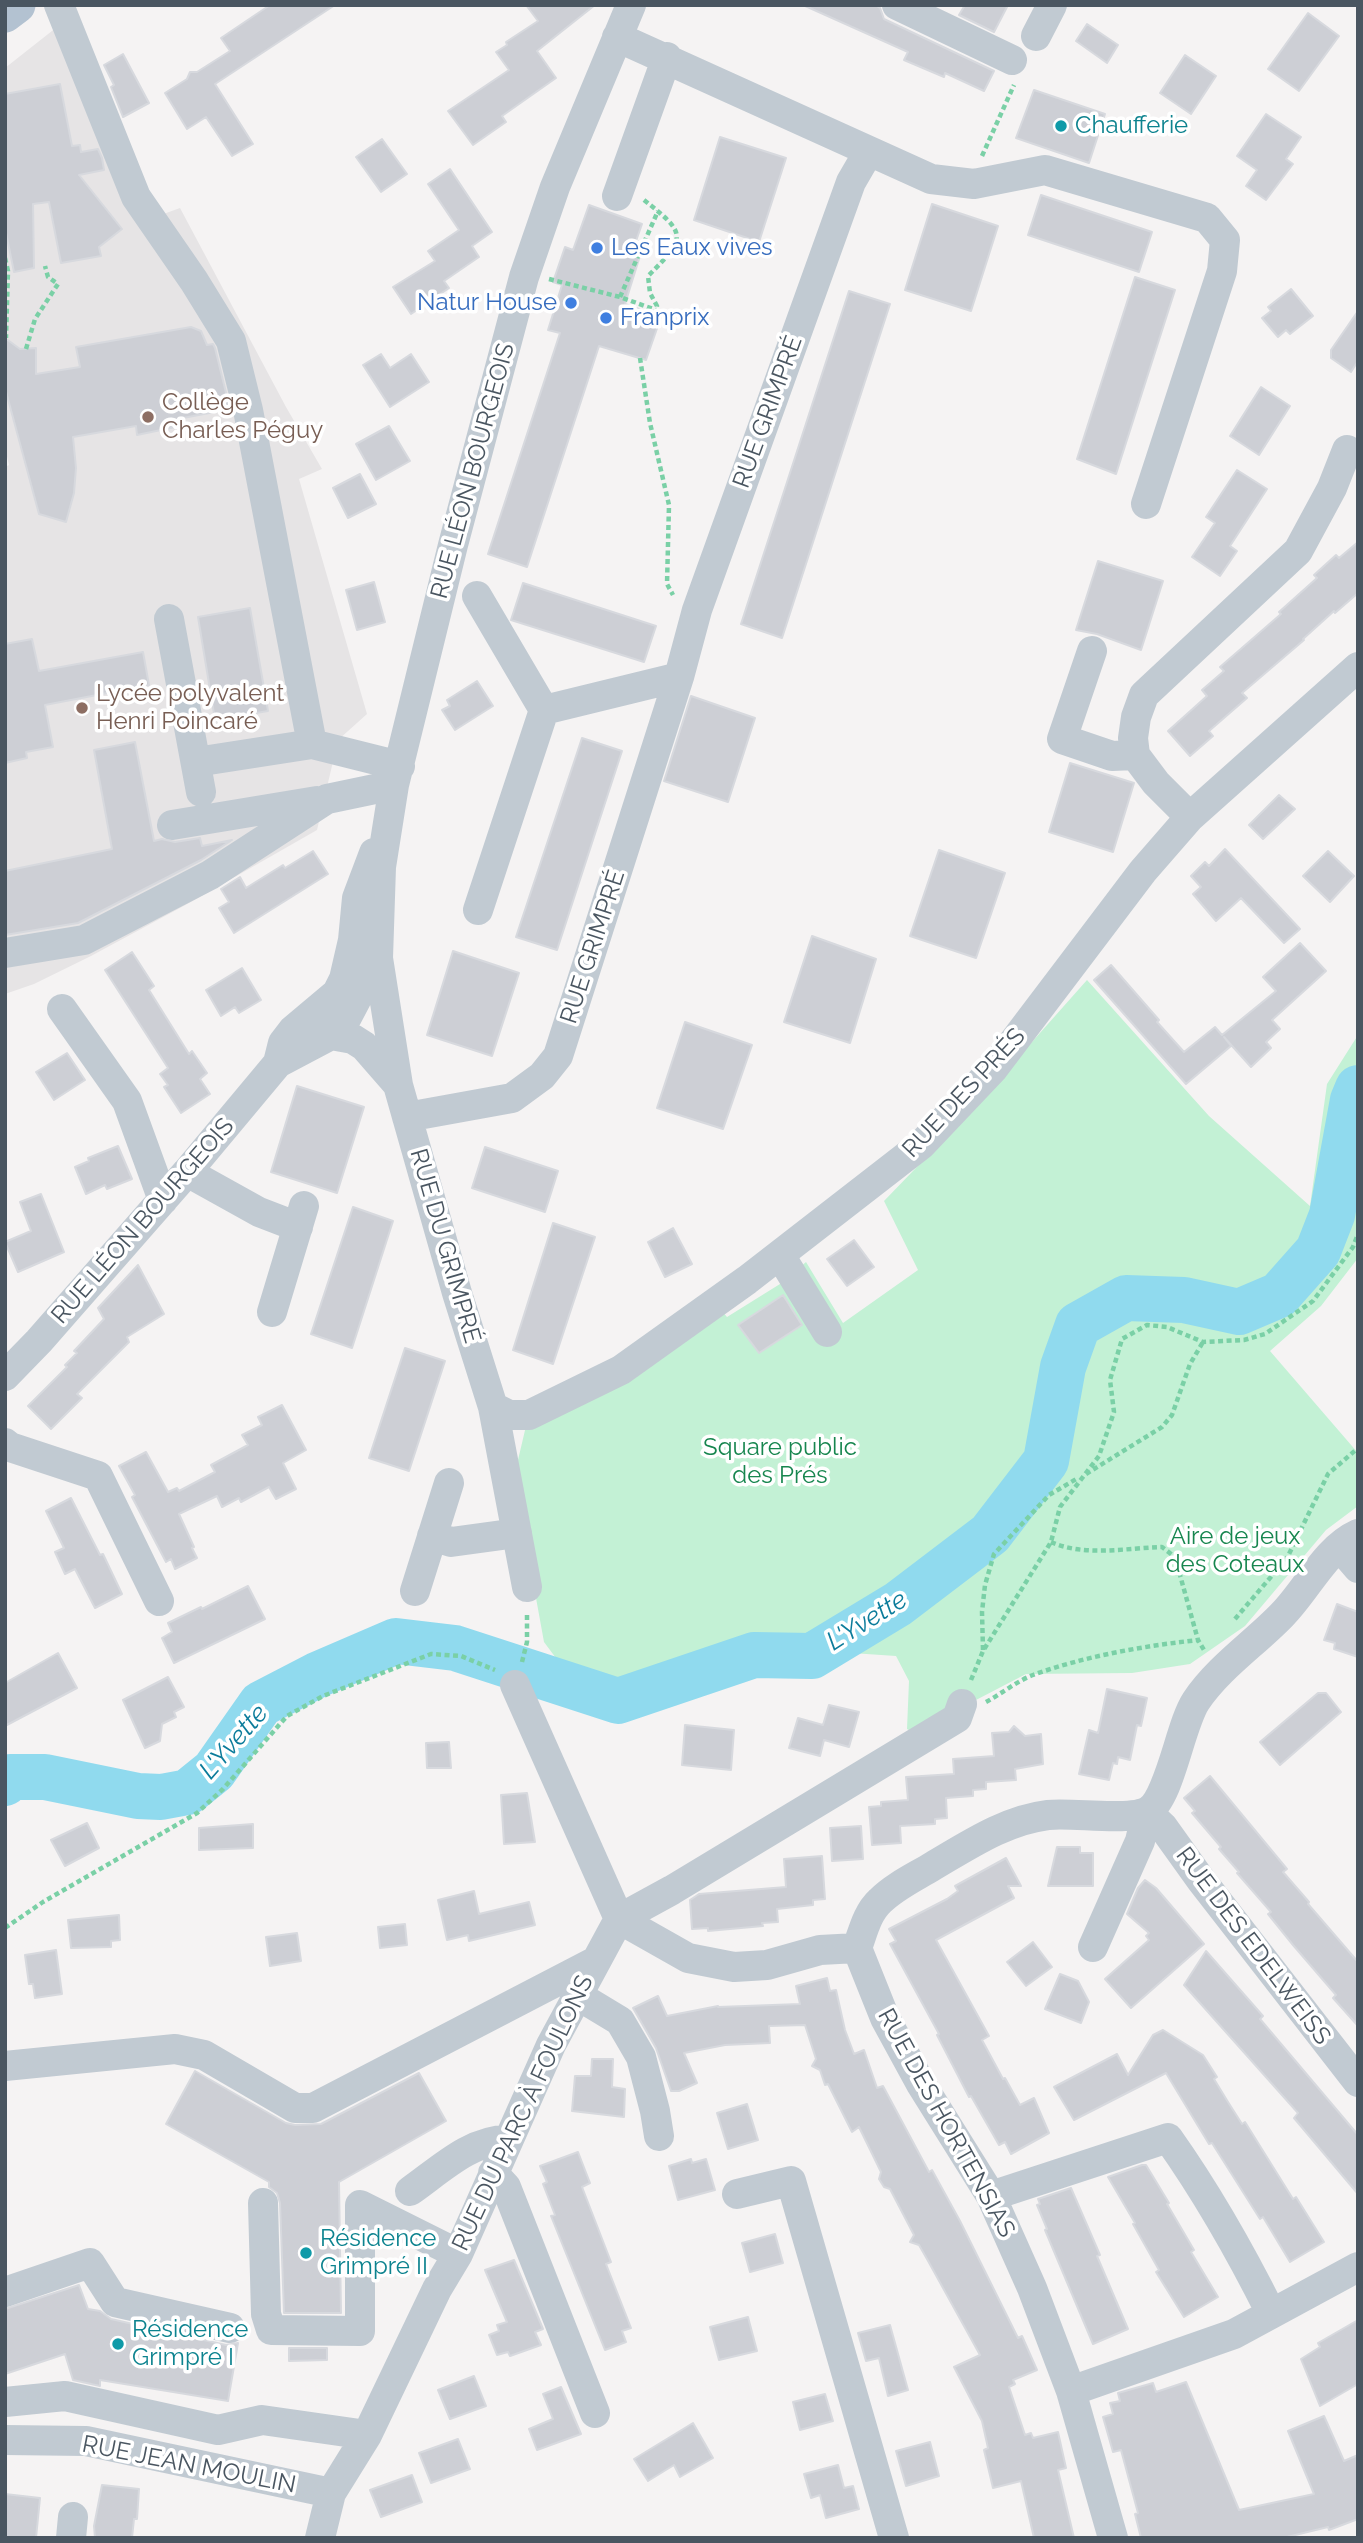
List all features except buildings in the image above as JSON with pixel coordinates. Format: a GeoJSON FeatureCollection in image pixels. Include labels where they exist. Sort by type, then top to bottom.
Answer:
{"type":"FeatureCollection","features":[{"type":"Feature","properties":{"kind":"main road"},"geometry":{"type":"LineString","coordinates":[[5,15],[17,5]]}},
{"type":"Feature","properties":{"kind":"street"},"geometry":{"type":"LineString","coordinates":[[59,5],[135,197],[194,281],[231,341],[248,410],[312,744]]}},
{"type":"Feature","properties":{"kind":"street","name":"RUE LÉON BOURGEOIS"},"geometry":{"type":"LineString","coordinates":[[5,1376],[163,1200],[278,1063],[331,1035],[340,1005],[378,958],[381,867],[386,828],[453,545],[526,272],[555,187],[631,5]]}},
{"type":"Feature","properties":{"kind":"street"},"geometry":{"type":"LineString","coordinates":[[897,5],[1015,68]]}},
{"type":"Feature","properties":{"kind":"street"},"geometry":{"type":"LineString","coordinates":[[1036,36],[1052,5]]}},
{"type":"Feature","properties":{"kind":"street"},"geometry":{"type":"LineString","coordinates":[[618,37],[667,57],[931,180],[970,184],[1045,170],[1208,218],[1225,240],[1222,271],[1146,504]]}},
{"type":"Feature","properties":{"kind":"street"},"geometry":{"type":"LineString","coordinates":[[619,189],[667,57]]}},
{"type":"Feature","properties":{"kind":"street","name":"RUE GRIMPRÉ"},"geometry":{"type":"LineString","coordinates":[[407,1116],[512,1098],[542,1076],[558,1056],[679,677],[697,610],[851,183],[869,151]]}},
{"type":"Feature","properties":{"kind":"street"},"geometry":{"type":"LineString","coordinates":[[1190,817],[1156,783],[1135,755],[1133,738],[1136,717],[1144,695],[1298,551],[1332,488],[1347,450]]}},
{"type":"Feature","properties":{"kind":"street"},"geometry":{"type":"LineString","coordinates":[[477,596],[544,710],[478,910]]}},
{"type":"Feature","properties":{"kind":"street"},"geometry":{"type":"LineString","coordinates":[[169,619],[201,792]]}},
{"type":"Feature","properties":{"kind":"street"},"geometry":{"type":"LineString","coordinates":[[1091,651],[1062,739],[1112,756],[1135,755]]}},
{"type":"Feature","properties":{"kind":"street","name":"RUE DES PRÉS"},"geometry":{"type":"LineString","coordinates":[[493,1407],[509,1415],[529,1415],[621,1370],[780,1255],[921,1145],[993,1069],[1143,871],[1190,817],[1358,667]]}},
{"type":"Feature","properties":{"kind":"street"},"geometry":{"type":"LineString","coordinates":[[544,710],[679,677]]}},
{"type":"Feature","properties":{"kind":"street"},"geometry":{"type":"LineString","coordinates":[[196,762],[312,744],[397,776]]}},
{"type":"Feature","properties":{"kind":"street"},"geometry":{"type":"LineString","coordinates":[[172,825],[327,799],[397,776]]}},
{"type":"Feature","properties":{"kind":"street"},"geometry":{"type":"LineString","coordinates":[[5,953],[84,940],[210,875],[327,799]]}},
{"type":"Feature","properties":{"kind":"street","name":"RUE LÉON BOURGEOIS"},"geometry":{"type":"LineString","coordinates":[[340,1005],[337,993],[344,979],[353,940],[356,898],[386,828]]}},
{"type":"Feature","properties":{"kind":"street","name":"RUE DU GRIMPRÉ"},"geometry":{"type":"LineString","coordinates":[[378,958],[398,1085],[457,1293],[493,1407],[527,1587]]}},
{"type":"Feature","properties":{"kind":"street"},"geometry":{"type":"LineString","coordinates":[[340,1005],[379,1015],[387,1023]]}},
{"type":"Feature","properties":{"kind":"street","name":"RUE LÉON BOURGEOIS"},"geometry":{"type":"LineString","coordinates":[[278,1063],[284,1043],[293,1030],[340,1005]]}},
{"type":"Feature","properties":{"kind":"street"},"geometry":{"type":"LineString","coordinates":[[62,1009],[127,1101],[163,1200]]}},
{"type":"Feature","properties":{"kind":"street"},"geometry":{"type":"LineString","coordinates":[[331,1035],[353,1039],[364,1046],[398,1085]]}},
{"type":"Feature","properties":{"kind":"street"},"geometry":{"type":"LineString","coordinates":[[187,1172],[259,1212],[300,1217],[272,1312]]}},
{"type":"Feature","properties":{"kind":"street"},"geometry":{"type":"LineString","coordinates":[[780,1255],[827,1332]]}},
{"type":"Feature","properties":{"kind":"street"},"geometry":{"type":"LineString","coordinates":[[5,1443],[97,1476],[159,1601]]}},
{"type":"Feature","properties":{"kind":"street"},"geometry":{"type":"LineString","coordinates":[[415,1591],[449,1483]]}},
{"type":"Feature","properties":{"kind":"street"},"geometry":{"type":"LineString","coordinates":[[432,1536],[451,1542],[517,1533]]}},
{"type":"Feature","properties":{"kind":"street"},"geometry":{"type":"LineString","coordinates":[[1093,1947],[1140,1841],[1147,1812],[1156,1802],[1167,1778],[1195,1702],[1219,1673],[1352,1550]]}},
{"type":"Feature","properties":{"kind":"street"},"geometry":{"type":"LineString","coordinates":[[515,1685],[619,1919],[688,1958],[722,1965],[767,1965],[820,1950],[857,1948],[867,1920],[878,1902],[897,1887],[1012,1823],[1046,1815],[1076,1813],[1111,1817],[1147,1812]]}},
{"type":"Feature","properties":{"kind":"street"},"geometry":{"type":"LineString","coordinates":[[619,1919],[672,1890],[957,1718],[962,1704]]}},
{"type":"Feature","properties":{"kind":"street","name":"RUE DES EDELWEISS"},"geometry":{"type":"LineString","coordinates":[[1147,1812],[1163,1827],[1358,2082]]}},
{"type":"Feature","properties":{"kind":"street","name":"RUE DU PARC À FOULONS"},"geometry":{"type":"LineString","coordinates":[[320,2538],[331,2493],[367,2435],[437,2290],[458,2253],[507,2140],[577,1995],[619,1919]]}},
{"type":"Feature","properties":{"kind":"street","name":"RUE DES HORTENSIAS"},"geometry":{"type":"LineString","coordinates":[[857,1948],[885,2018],[921,2084],[991,2196],[1032,2288],[1071,2390],[1113,2538]]}},
{"type":"Feature","properties":{"kind":"street"},"geometry":{"type":"LineString","coordinates":[[5,2066],[175,2049],[204,2055],[295,2108],[313,2108],[594,1962]]}},
{"type":"Feature","properties":{"kind":"street"},"geometry":{"type":"LineString","coordinates":[[577,1995],[620,2021],[641,2057],[659,2136]]}},
{"type":"Feature","properties":{"kind":"street"},"geometry":{"type":"LineString","coordinates":[[991,2196],[1168,2138],[1201,2189],[1271,2313]]}},
{"type":"Feature","properties":{"kind":"street"},"geometry":{"type":"LineString","coordinates":[[410,2191],[466,2152],[492,2140],[507,2140]]}},
{"type":"Feature","properties":{"kind":"street"},"geometry":{"type":"LineString","coordinates":[[492,2173],[506,2187],[595,2413]]}},
{"type":"Feature","properties":{"kind":"street"},"geometry":{"type":"LineString","coordinates":[[737,2194],[791,2181],[894,2538]]}},
{"type":"Feature","properties":{"kind":"street"},"geometry":{"type":"LineString","coordinates":[[263,2203],[266,2314],[271,2330],[360,2331],[360,2205],[458,2253]]}},
{"type":"Feature","properties":{"kind":"street"},"geometry":{"type":"LineString","coordinates":[[5,2292],[90,2263],[115,2302],[230,2328]]}},
{"type":"Feature","properties":{"kind":"street"},"geometry":{"type":"LineString","coordinates":[[1071,2390],[1234,2334],[1358,2267]]}},
{"type":"Feature","properties":{"kind":"street"},"geometry":{"type":"LineString","coordinates":[[5,2402],[65,2396],[218,2430],[262,2420],[367,2435]]}},
{"type":"Feature","properties":{"kind":"street","name":"RUE JEAN MOULIN"},"geometry":{"type":"LineString","coordinates":[[5,2440],[86,2441],[331,2493]]}},
{"type":"Feature","properties":{"kind":"path"},"geometry":{"type":"LineString","coordinates":[[970,184],[1015,68]]}},
{"type":"Feature","properties":{"kind":"path"},"geometry":{"type":"LineString","coordinates":[[526,272],[620,297],[655,312],[657,306],[649,293],[648,276],[675,246],[677,232],[671,221],[658,211],[619,189]]}},
{"type":"Feature","properties":{"kind":"path"},"geometry":{"type":"LineString","coordinates":[[620,297],[658,211]]}},
{"type":"Feature","properties":{"kind":"path"},"geometry":{"type":"LineString","coordinates":[[5,258],[10,270],[6,338]]}},
{"type":"Feature","properties":{"kind":"path"},"geometry":{"type":"LineString","coordinates":[[26,349],[35,319],[58,284],[48,277],[45,266]]}},
{"type":"Feature","properties":{"kind":"path"},"geometry":{"type":"LineString","coordinates":[[640,358],[650,423],[669,505],[667,584],[674,597],[697,610]]}},
{"type":"Feature","properties":{"kind":"path"},"geometry":{"type":"LineString","coordinates":[[1198,1640],[1166,1643],[1096,1658],[1032,1676],[985,1703],[962,1704],[983,1651],[1051,1542],[1060,1507],[1099,1456],[1114,1412],[1110,1380],[1122,1339],[1147,1325],[1167,1327],[1203,1342],[1244,1340],[1265,1334],[1313,1301],[1353,1247],[1358,1234]]}},
{"type":"Feature","properties":{"kind":"path"},"geometry":{"type":"LineString","coordinates":[[983,1651],[982,1612],[985,1585],[994,1555],[1049,1495],[1161,1427],[1172,1415],[1190,1364],[1203,1342]]}},
{"type":"Feature","properties":{"kind":"path"},"geometry":{"type":"LineString","coordinates":[[1240,1612],[1287,1558],[1328,1474],[1358,1448]]}},
{"type":"Feature","properties":{"kind":"path"},"geometry":{"type":"LineString","coordinates":[[1051,1542],[1063,1548],[1112,1550],[1162,1547],[1175,1558],[1198,1640],[1219,1673]]}},
{"type":"Feature","properties":{"kind":"path"},"geometry":{"type":"LineString","coordinates":[[5,1928],[43,1902],[197,1813],[223,1790],[287,1716],[323,1696],[431,1654],[461,1656],[494,1670],[515,1685]]}},
{"type":"Feature","properties":{"kind":"shaded area","name":"Collège Charles Péguy"},"geometry":{"type":"Polygon","coordinates":[[[57,27],[158,216],[180,208],[322,469],[299,479],[367,714],[338,740],[317,830],[91,956],[34,984],[5,994],[5,467],[9,465],[5,448],[5,68],[57,27]]]}},
{"type":"Feature","properties":{"kind":"green space"},"geometry":{"type":"Polygon","coordinates":[[[1087,980],[1209,1116],[1310,1206],[1327,1084],[1358,1035],[1358,1258],[1321,1306],[1270,1351],[1358,1453],[1358,1506],[1326,1530],[1245,1626],[1190,1664],[1132,1673],[1026,1674],[976,1700],[962,1689],[948,1718],[917,1734],[907,1729],[909,1681],[896,1656],[747,1649],[617,1691],[570,1677],[544,1642],[514,1477],[526,1426],[721,1310],[727,1317],[780,1284],[806,1262],[843,1323],[918,1270],[884,1201],[968,1114],[1087,980]]]}},
{"type":"Feature","properties":{"kind":"waterway","name":"L'Yvette"},"geometry":{"type":"LineString","coordinates":[[5,1783],[10,1777],[45,1777],[138,1796],[161,1797],[188,1792],[214,1771],[261,1704],[317,1675],[396,1641],[455,1648],[618,1701],[754,1655],[812,1656],[898,1604],[990,1534],[1046,1461],[1063,1367],[1078,1325],[1126,1298],[1184,1300],[1239,1312],[1279,1295],[1318,1251],[1332,1215],[1353,1100],[1358,1088]]}},
{"type":"Feature","properties":{"kind":"place","name":"Chaufferie"},"geometry":{"type":"Point","coordinates":[1061,126]}},
{"type":"Feature","properties":{"kind":"place","name":"Les Eaux vives"},"geometry":{"type":"Point","coordinates":[597,248]}},
{"type":"Feature","properties":{"kind":"place","name":"Natur House"},"geometry":{"type":"Point","coordinates":[571,303]}},
{"type":"Feature","properties":{"kind":"place","name":"Franprix"},"geometry":{"type":"Point","coordinates":[606,318]}},
{"type":"Feature","properties":{"kind":"place","name":"Collège Charles Péguy"},"geometry":{"type":"Point","coordinates":[148,417]}},
{"type":"Feature","properties":{"kind":"place","name":"Lycée polyvalent Henri Poincaré"},"geometry":{"type":"Point","coordinates":[82,708]}},
{"type":"Feature","properties":{"kind":"place","name":"Résidence Grimpré II"},"geometry":{"type":"Point","coordinates":[306,2253]}},
{"type":"Feature","properties":{"kind":"place","name":"Résidence Grimpré I"},"geometry":{"type":"Point","coordinates":[118,2344]}},
{"type":"Feature","properties":{"kind":"park label","name":"Square public des Prés"},"geometry":{"type":"Point","coordinates":[780,1462]}},
{"type":"Feature","properties":{"kind":"park label","name":"Aire de jeux des Coteaux"},"geometry":{"type":"Point","coordinates":[1235,1551]}}]}
